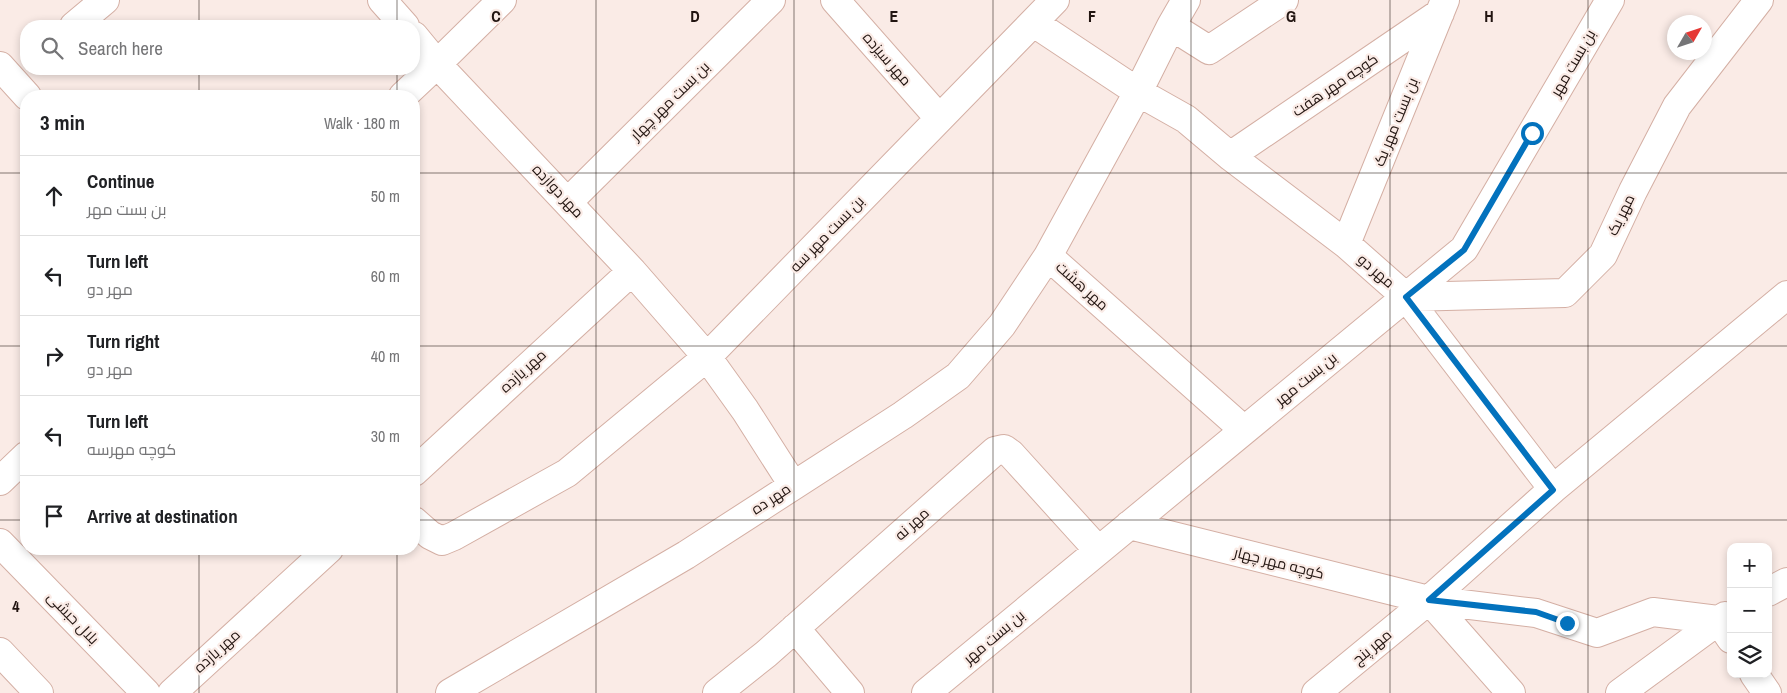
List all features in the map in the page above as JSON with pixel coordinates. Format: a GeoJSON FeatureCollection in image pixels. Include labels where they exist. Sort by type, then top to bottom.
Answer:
{"type":"FeatureCollection","features":[{"type":"Feature","properties":{"kind":"street"},"geometry":{"type":"LineString","coordinates":[[81,20],[105,0]]}},
{"type":"Feature","properties":{"kind":"street"},"geometry":{"type":"LineString","coordinates":[[382,0],[400,20]]}},
{"type":"Feature","properties":{"kind":"street"},"geometry":{"type":"LineString","coordinates":[[410,90],[502,0]]}},
{"type":"Feature","properties":{"kind":"street","name":"بن بست مهر چهار"},"geometry":{"type":"LineString","coordinates":[[568,202],[771,0]]}},
{"type":"Feature","properties":{"kind":"street","name":"مهر سیزده"},"geometry":{"type":"LineString","coordinates":[[835,0],[939,118]]}},
{"type":"Feature","properties":{"kind":"street","name":"بن بست مهر سه"},"geometry":{"type":"LineString","coordinates":[[420,526],[430,535],[442,540],[454,536],[567,472],[707,357],[1055,0]]}},
{"type":"Feature","properties":{"kind":"street","name":"مهر هشت"},"geometry":{"type":"LineString","coordinates":[[1186,0],[1048,256],[1244,430]]}},
{"type":"Feature","properties":{"kind":"street"},"geometry":{"type":"LineString","coordinates":[[1172,26],[1209,50],[1284,0]]}},
{"type":"Feature","properties":{"kind":"street","name":"بن بست مهر"},"geometry":{"type":"LineString","coordinates":[[926,693],[1464,250],[1610,0]]}},
{"type":"Feature","properties":{"kind":"street","name":"مهر یک"},"geometry":{"type":"LineString","coordinates":[[1406,297],[1565,293],[1602,255],[1677,106],[1759,0]]}},
{"type":"Feature","properties":{"kind":"street","name":"کوچه مهر هفت"},"geometry":{"type":"LineString","coordinates":[[1230,156],[1443,7]]}},
{"type":"Feature","properties":{"kind":"street","name":"بن بست مهر یک"},"geometry":{"type":"LineString","coordinates":[[1346,244],[1443,7]]}},
{"type":"Feature","properties":{"kind":"street","name":"مهر دو"},"geometry":{"type":"LineString","coordinates":[[1034,22],[1138,92],[1186,119],[1230,156],[1346,244],[1406,297],[1553,490]]}},
{"type":"Feature","properties":{"kind":"street"},"geometry":{"type":"LineString","coordinates":[[420,43],[438,64]]}},
{"type":"Feature","properties":{"kind":"street","name":"مهر دوازده"},"geometry":{"type":"LineString","coordinates":[[438,64],[632,271],[707,357]]}},
{"type":"Feature","properties":{"kind":"street","name":"مهر ده"},"geometry":{"type":"LineString","coordinates":[[450,693],[686,555],[895,420],[958,376],[1002,325],[1048,256]]}},
{"type":"Feature","properties":{"kind":"street","name":"مهر یازده"},"geometry":{"type":"LineString","coordinates":[[420,466],[632,271]]}},
{"type":"Feature","properties":{"kind":"street"},"geometry":{"type":"LineString","coordinates":[[1511,693],[1429,600],[1553,490],[1787,295]]}},
{"type":"Feature","properties":{"kind":"street"},"geometry":{"type":"LineString","coordinates":[[707,357],[746,410],[793,485]]}},
{"type":"Feature","properties":{"kind":"street","name":"مهر نه"},"geometry":{"type":"LineString","coordinates":[[717,693],[766,654],[994,451],[1004,449],[1011,454],[1098,550]]}},
{"type":"Feature","properties":{"kind":"street"},"geometry":{"type":"LineString","coordinates":[[0,481],[20,462]]}},
{"type":"Feature","properties":{"kind":"street","name":"کوچه مهر چهار"},"geometry":{"type":"LineString","coordinates":[[1129,525],[1429,600],[1536,612],[1597,633],[1653,612],[1727,624]]}},
{"type":"Feature","properties":{"kind":"street","name":"بلال حبشی"},"geometry":{"type":"LineString","coordinates":[[0,543],[146,693]]}},
{"type":"Feature","properties":{"kind":"street","name":"مهر یازده"},"geometry":{"type":"LineString","coordinates":[[172,693],[322,555]]}},
{"type":"Feature","properties":{"kind":"street"},"geometry":{"type":"LineString","coordinates":[[1772,590],[1787,582]]}},
{"type":"Feature","properties":{"kind":"street","name":"مهر پنج"},"geometry":{"type":"LineString","coordinates":[[1316,693],[1429,600]]}},
{"type":"Feature","properties":{"kind":"street"},"geometry":{"type":"LineString","coordinates":[[1620,693],[1727,624]]}},
{"type":"Feature","properties":{"kind":"street"},"geometry":{"type":"LineString","coordinates":[[795,628],[850,693]]}},
{"type":"Feature","properties":{"kind":"street"},"geometry":{"type":"LineString","coordinates":[[0,652],[39,693]]}},
{"type":"Feature","properties":{"kind":"street"},"geometry":{"type":"LineString","coordinates":[[1757,678],[1767,693]]}},
{"type":"Feature","properties":{"kind":"route"},"geometry":{"type":"LineString","coordinates":[[1532,133],[1464,250],[1406,297],[1553,490],[1429,600],[1536,612],[1567,623]]}}]}
